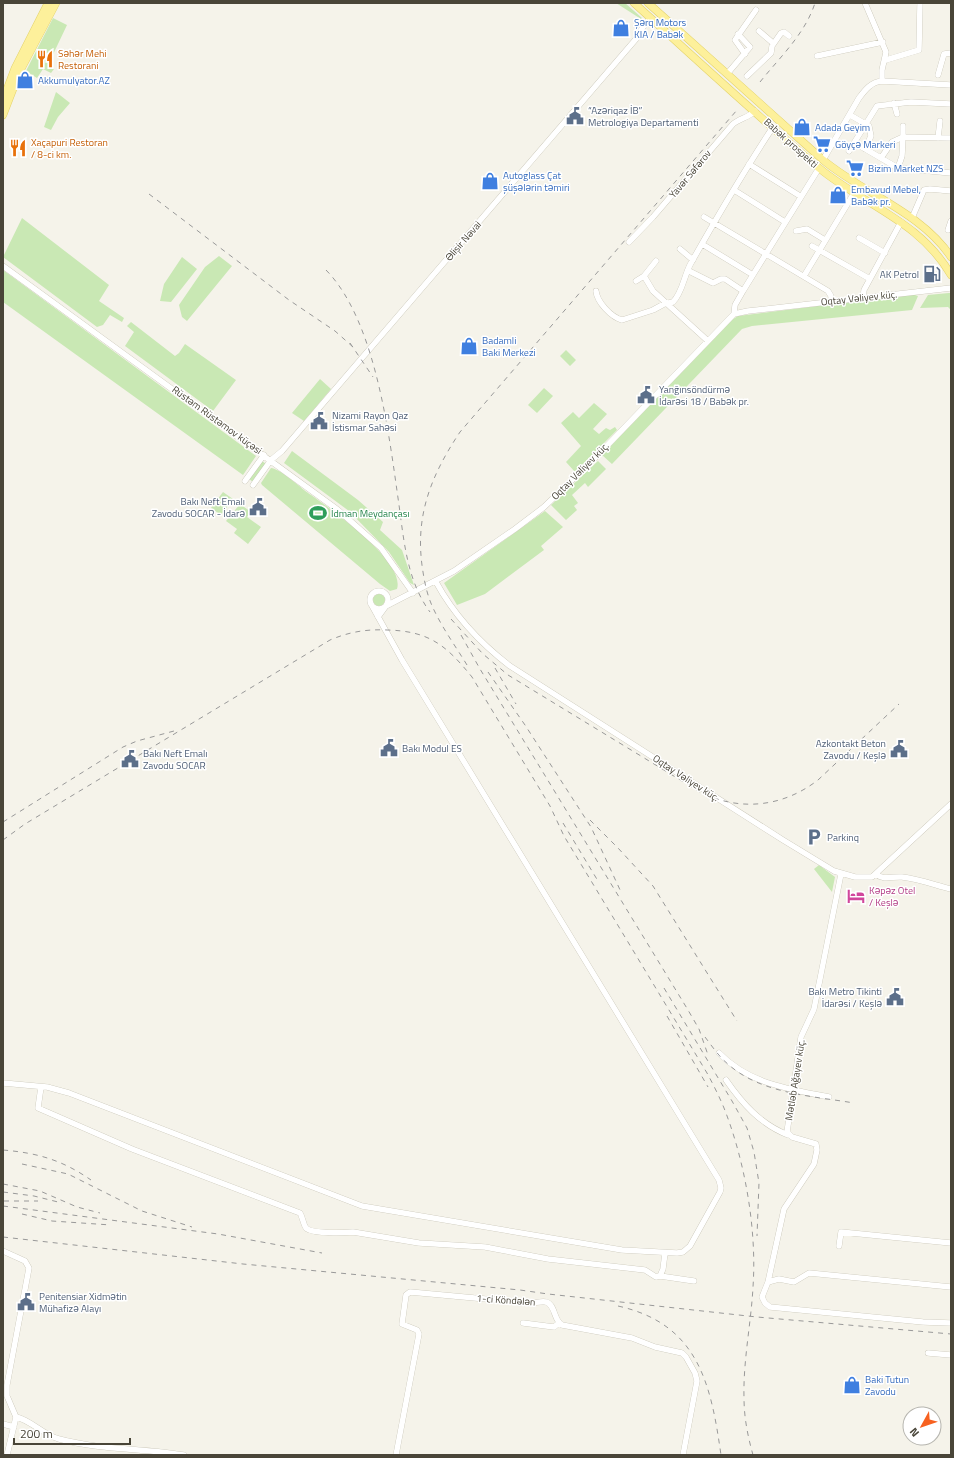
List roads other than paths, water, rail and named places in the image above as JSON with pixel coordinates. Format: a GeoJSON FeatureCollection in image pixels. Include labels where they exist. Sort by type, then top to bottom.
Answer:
{"type":"FeatureCollection","features":[{"type":"Feature","properties":{"kind":"main road"},"geometry":{"type":"LineString","coordinates":[[3,100],[16,68],[48,3]]}},
{"type":"Feature","properties":{"kind":"main road"},"geometry":{"type":"LineString","coordinates":[[3,115],[20,71],[56,3]]}},
{"type":"Feature","properties":{"kind":"main road","name":"Babək prospekti"},"geometry":{"type":"LineString","coordinates":[[634,3],[819,168],[854,193],[901,222],[926,240],[938,254],[951,275]]}},
{"type":"Feature","properties":{"kind":"main road","name":"Babək prospekti"},"geometry":{"type":"LineString","coordinates":[[648,3],[823,160],[846,178],[912,218],[932,234],[951,257]]}},
{"type":"Feature","properties":{"kind":"street"},"geometry":{"type":"LineString","coordinates":[[865,3],[886,52],[886,60],[882,70],[882,81]]}},
{"type":"Feature","properties":{"kind":"street"},"geometry":{"type":"LineString","coordinates":[[886,60],[919,50],[920,3]]}},
{"type":"Feature","properties":{"kind":"street"},"geometry":{"type":"LineString","coordinates":[[745,54],[736,43],[738,34],[756,10]]}},
{"type":"Feature","properties":{"kind":"street","name":"Əlişir Nəvai"},"geometry":{"type":"LineString","coordinates":[[253,485],[271,460],[282,451],[633,43],[643,27],[651,18]]}},
{"type":"Feature","properties":{"kind":"street"},"geometry":{"type":"LineString","coordinates":[[758,31],[773,43]]}},
{"type":"Feature","properties":{"kind":"street"},"geometry":{"type":"LineString","coordinates":[[747,76],[768,57],[771,53],[773,43],[781,33],[784,32],[789,36]]}},
{"type":"Feature","properties":{"kind":"street"},"geometry":{"type":"LineString","coordinates":[[727,74],[749,49],[750,44],[738,34]]}},
{"type":"Feature","properties":{"kind":"street"},"geometry":{"type":"LineString","coordinates":[[817,56],[883,42]]}},
{"type":"Feature","properties":{"kind":"street"},"geometry":{"type":"LineString","coordinates":[[938,74],[944,54],[951,53]]}},
{"type":"Feature","properties":{"kind":"street"},"geometry":{"type":"LineString","coordinates":[[823,160],[864,91],[874,83],[882,81],[951,85]]}},
{"type":"Feature","properties":{"kind":"street"},"geometry":{"type":"LineString","coordinates":[[849,151],[877,106],[911,102],[951,104]]}},
{"type":"Feature","properties":{"kind":"street"},"geometry":{"type":"LineString","coordinates":[[894,103],[897,114]]}},
{"type":"Feature","properties":{"kind":"street","name":"Yavər Səfərov"},"geometry":{"type":"LineString","coordinates":[[629,242],[640,228],[654,217],[733,124],[738,120],[750,116],[755,111]]}},
{"type":"Feature","properties":{"kind":"street"},"geometry":{"type":"LineString","coordinates":[[850,115],[869,126],[871,136],[865,149]]}},
{"type":"Feature","properties":{"kind":"street"},"geometry":{"type":"LineString","coordinates":[[938,138],[940,121]]}},
{"type":"Feature","properties":{"kind":"street"},"geometry":{"type":"LineString","coordinates":[[898,168],[902,156],[903,126]]}},
{"type":"Feature","properties":{"kind":"street"},"geometry":{"type":"LineString","coordinates":[[596,291],[598,300],[614,316],[622,320],[653,310],[675,300],[702,244],[749,164],[773,127]]}},
{"type":"Feature","properties":{"kind":"street"},"geometry":{"type":"LineString","coordinates":[[881,158],[892,142],[903,137],[951,138]]}},
{"type":"Feature","properties":{"kind":"street"},"geometry":{"type":"LineString","coordinates":[[855,143],[898,168],[951,173]]}},
{"type":"Feature","properties":{"kind":"street"},"geometry":{"type":"LineString","coordinates":[[749,164],[800,196]]}},
{"type":"Feature","properties":{"kind":"street"},"geometry":{"type":"LineString","coordinates":[[734,314],[735,305],[743,291],[800,196],[819,168]]}},
{"type":"Feature","properties":{"kind":"street"},"geometry":{"type":"LineString","coordinates":[[912,218],[924,190],[930,189],[951,191]]}},
{"type":"Feature","properties":{"kind":"street"},"geometry":{"type":"LineString","coordinates":[[734,190],[785,222]]}},
{"type":"Feature","properties":{"kind":"street"},"geometry":{"type":"LineString","coordinates":[[804,276],[854,193]]}},
{"type":"Feature","properties":{"kind":"street"},"geometry":{"type":"LineString","coordinates":[[704,218],[766,253],[828,291],[832,301]]}},
{"type":"Feature","properties":{"kind":"street"},"geometry":{"type":"LineString","coordinates":[[948,230],[951,220]]}},
{"type":"Feature","properties":{"kind":"street"},"geometry":{"type":"LineString","coordinates":[[863,298],[864,290],[901,222]]}},
{"type":"Feature","properties":{"kind":"street"},"geometry":{"type":"LineString","coordinates":[[796,231],[807,229],[825,240]]}},
{"type":"Feature","properties":{"kind":"street"},"geometry":{"type":"LineString","coordinates":[[860,238],[885,253]]}},
{"type":"Feature","properties":{"kind":"street"},"geometry":{"type":"LineString","coordinates":[[702,244],[753,275]]}},
{"type":"Feature","properties":{"kind":"street"},"geometry":{"type":"LineString","coordinates":[[812,246],[870,279]]}},
{"type":"Feature","properties":{"kind":"street"},"geometry":{"type":"LineString","coordinates":[[680,249],[693,260]]}},
{"type":"Feature","properties":{"kind":"street"},"geometry":{"type":"LineString","coordinates":[[636,281],[644,276],[656,261]]}},
{"type":"Feature","properties":{"kind":"street","name":"Rüstəm Rüstəmov küçəsi"},"geometry":{"type":"LineString","coordinates":[[3,266],[333,506],[384,551],[413,593]]}},
{"type":"Feature","properties":{"kind":"street"},"geometry":{"type":"LineString","coordinates":[[689,271],[713,282],[725,279],[743,291]]}},
{"type":"Feature","properties":{"kind":"street"},"geometry":{"type":"LineString","coordinates":[[644,276],[653,291],[708,341]]}},
{"type":"Feature","properties":{"kind":"street","name":"Oqtay Vəliyev küç."},"geometry":{"type":"LineString","coordinates":[[386,606],[436,582],[486,550],[544,507],[584,470],[734,314],[832,301],[951,288]]}},
{"type":"Feature","properties":{"kind":"street"},"geometry":{"type":"LineString","coordinates":[[245,481],[264,455]]}},
{"type":"Feature","properties":{"kind":"street","name":"Oqtay Vəliyev küç."},"geometry":{"type":"LineString","coordinates":[[436,582],[447,601],[470,629],[490,650],[510,666],[783,840],[841,874],[864,878],[876,874],[888,879],[892,877],[907,878],[951,890]]}},
{"type":"Feature","properties":{"kind":"street"},"geometry":{"type":"LineString","coordinates":[[3,1083],[41,1087],[69,1093],[362,1206],[622,1250],[677,1253],[683,1252],[690,1246],[720,1192],[721,1188],[719,1180],[402,660],[378,617],[371,604],[370,597],[378,590],[382,591],[388,596],[388,603],[378,617]]}},
{"type":"Feature","properties":{"kind":"street"},"geometry":{"type":"LineString","coordinates":[[371,604],[380,609],[386,606]]}},
{"type":"Feature","properties":{"kind":"street"},"geometry":{"type":"LineString","coordinates":[[876,874],[951,804]]}},
{"type":"Feature","properties":{"kind":"street","name":"Mətləb Ağayev küç."},"geometry":{"type":"LineString","coordinates":[[841,874],[814,1009],[801,1037],[788,1134],[792,1137],[814,1142],[817,1150],[814,1164],[785,1206],[768,1282],[762,1298],[770,1307],[923,1322],[951,1323]]}},
{"type":"Feature","properties":{"kind":"street"},"geometry":{"type":"LineString","coordinates":[[719,1053],[738,1070],[751,1077],[772,1085],[829,1097]]}},
{"type":"Feature","properties":{"kind":"street"},"geometry":{"type":"LineString","coordinates":[[726,1080],[738,1098],[761,1120],[788,1134]]}},
{"type":"Feature","properties":{"kind":"street"},"geometry":{"type":"LineString","coordinates":[[41,1087],[38,1108],[132,1149],[300,1213],[306,1227],[311,1231],[353,1232],[419,1243],[485,1247],[548,1259],[645,1270],[656,1277],[660,1276],[694,1281]]}},
{"type":"Feature","properties":{"kind":"street"},"geometry":{"type":"LineString","coordinates":[[839,1246],[841,1232],[951,1242]]}},
{"type":"Feature","properties":{"kind":"street"},"geometry":{"type":"LineString","coordinates":[[3,1251],[25,1261],[29,1268],[10,1361],[6,1389],[16,1417],[7,1455]]}},
{"type":"Feature","properties":{"kind":"street"},"geometry":{"type":"LineString","coordinates":[[660,1276],[665,1253]]}},
{"type":"Feature","properties":{"kind":"street"},"geometry":{"type":"LineString","coordinates":[[768,1282],[779,1279],[794,1282],[809,1273],[951,1287]]}},
{"type":"Feature","properties":{"kind":"street","name":"1-ci Köndələn"},"geometry":{"type":"LineString","coordinates":[[396,1455],[419,1334],[416,1330],[402,1324],[407,1293],[530,1303],[546,1302],[552,1306],[559,1323]]}},
{"type":"Feature","properties":{"kind":"street"},"geometry":{"type":"LineString","coordinates":[[523,1323],[554,1328],[559,1323],[632,1338],[655,1347],[682,1354],[686,1357],[695,1373],[697,1381],[683,1455]]}},
{"type":"Feature","properties":{"kind":"street"},"geometry":{"type":"LineString","coordinates":[[928,1353],[951,1355]]}},
{"type":"Feature","properties":{"kind":"street"},"geometry":{"type":"LineString","coordinates":[[16,1417],[52,1436],[72,1442],[118,1449],[160,1451],[184,1455]]}},
{"type":"Feature","properties":{"kind":"street"},"geometry":{"type":"LineString","coordinates":[[3,1424],[14,1427]]}},
{"type":"Feature","properties":{"kind":"railway"},"geometry":{"type":"LineString","coordinates":[[760,82],[784,54],[805,25],[815,3]]}},
{"type":"Feature","properties":{"kind":"railway"},"geometry":{"type":"LineString","coordinates":[[467,665],[445,631],[434,610],[427,591],[423,572],[421,552],[423,516],[427,499],[440,465],[460,432],[737,110]]}},
{"type":"Feature","properties":{"kind":"railway"},"geometry":{"type":"LineString","coordinates":[[149,194],[289,300],[335,331],[353,347]]}},
{"type":"Feature","properties":{"kind":"railway"},"geometry":{"type":"LineString","coordinates":[[326,270],[343,292],[357,318],[378,380],[385,413],[403,533],[411,574],[422,600],[430,612]]}},
{"type":"Feature","properties":{"kind":"railway"},"geometry":{"type":"LineString","coordinates":[[350,343],[373,377]]}},
{"type":"Feature","properties":{"kind":"railway"},"geometry":{"type":"LineString","coordinates":[[451,619],[483,654],[508,675],[700,792],[730,802],[761,804],[776,801],[805,789],[818,780],[899,704]]}},
{"type":"Feature","properties":{"kind":"railway"},"geometry":{"type":"LineString","coordinates":[[3,840],[25,824],[330,640],[351,633],[365,631],[402,631],[425,637],[445,648],[472,677],[550,806],[564,836],[707,1073],[724,1108],[738,1150],[748,1196],[753,1242],[753,1287],[744,1384],[745,1413],[749,1441],[753,1455]]}},
{"type":"Feature","properties":{"kind":"railway"},"geometry":{"type":"LineString","coordinates":[[461,635],[480,669],[688,1010],[699,1029],[708,1055]]}},
{"type":"Feature","properties":{"kind":"railway"},"geometry":{"type":"LineString","coordinates":[[495,668],[516,704]]}},
{"type":"Feature","properties":{"kind":"railway"},"geometry":{"type":"LineString","coordinates":[[488,672],[525,725],[591,827],[621,892]]}},
{"type":"Feature","properties":{"kind":"railway"},"geometry":{"type":"LineString","coordinates":[[3,822],[123,747],[137,741],[174,731]]}},
{"type":"Feature","properties":{"kind":"railway"},"geometry":{"type":"LineString","coordinates":[[590,820],[653,886],[737,1021]]}},
{"type":"Feature","properties":{"kind":"railway"},"geometry":{"type":"LineString","coordinates":[[563,823],[598,881]]}},
{"type":"Feature","properties":{"kind":"railway"},"geometry":{"type":"LineString","coordinates":[[664,988],[747,1128],[754,1152],[759,1183],[757,1236]]}},
{"type":"Feature","properties":{"kind":"railway"},"geometry":{"type":"LineString","coordinates":[[667,1016],[708,1087]]}},
{"type":"Feature","properties":{"kind":"railway"},"geometry":{"type":"LineString","coordinates":[[705,1037],[725,1062],[742,1075],[757,1082],[772,1088],[805,1096],[854,1103]]}},
{"type":"Feature","properties":{"kind":"railway"},"geometry":{"type":"LineString","coordinates":[[3,1150],[27,1153],[49,1159],[70,1167],[91,1180]]}},
{"type":"Feature","properties":{"kind":"railway"},"geometry":{"type":"LineString","coordinates":[[22,1164],[68,1174],[142,1211],[192,1227]]}},
{"type":"Feature","properties":{"kind":"railway"},"geometry":{"type":"LineString","coordinates":[[3,1184],[40,1191],[77,1207],[100,1213]]}},
{"type":"Feature","properties":{"kind":"railway"},"geometry":{"type":"LineString","coordinates":[[3,1192],[34,1196],[62,1203]]}},
{"type":"Feature","properties":{"kind":"railway"},"geometry":{"type":"LineString","coordinates":[[4,1201],[38,1201]]}},
{"type":"Feature","properties":{"kind":"railway"},"geometry":{"type":"LineString","coordinates":[[3,1206],[218,1234],[322,1253]]}},
{"type":"Feature","properties":{"kind":"railway"},"geometry":{"type":"LineString","coordinates":[[22,1214],[52,1221],[111,1225]]}},
{"type":"Feature","properties":{"kind":"railway"},"geometry":{"type":"LineString","coordinates":[[3,1237],[243,1264],[520,1290],[757,1317],[951,1334]]}},
{"type":"Feature","properties":{"kind":"railway"},"geometry":{"type":"LineString","coordinates":[[618,1306],[645,1315],[667,1327],[684,1343],[696,1361],[705,1382],[712,1405],[721,1455]]}},
{"type":"Feature","properties":{"kind":"place","name":"Şərq Motors KIA / Babək"},"geometry":{"type":"Point","coordinates":[621,28]}},
{"type":"Feature","properties":{"kind":"place","name":"Səhər Mehi Restorani"},"geometry":{"type":"Point","coordinates":[45,59]}},
{"type":"Feature","properties":{"kind":"place","name":"Akkumulyator.AZ"},"geometry":{"type":"Point","coordinates":[25,80]}},
{"type":"Feature","properties":{"kind":"place","name":"“Azəriqaz İB” Metrologiya Departamenti"},"geometry":{"type":"Point","coordinates":[575,116]}},
{"type":"Feature","properties":{"kind":"place","name":"Adada Geyim"},"geometry":{"type":"Point","coordinates":[802,127]}},
{"type":"Feature","properties":{"kind":"place","name":"Göyçə Markeri"},"geometry":{"type":"Point","coordinates":[822,144]}},
{"type":"Feature","properties":{"kind":"place","name":"Xaçapuri Restoran / 8-ci km."},"geometry":{"type":"Point","coordinates":[18,148]}},
{"type":"Feature","properties":{"kind":"place","name":"Bizim Market NZS"},"geometry":{"type":"Point","coordinates":[855,168]}},
{"type":"Feature","properties":{"kind":"place","name":"Autoglass Çat şüşələrin təmiri"},"geometry":{"type":"Point","coordinates":[490,181]}},
{"type":"Feature","properties":{"kind":"place","name":"Embavud Mebel, Babək pr."},"geometry":{"type":"Point","coordinates":[838,195]}},
{"type":"Feature","properties":{"kind":"place","name":"AK Petrol"},"geometry":{"type":"Point","coordinates":[932,274]}},
{"type":"Feature","properties":{"kind":"place","name":"Badamli Baki Merkezi"},"geometry":{"type":"Point","coordinates":[469,346]}},
{"type":"Feature","properties":{"kind":"place","name":"Yanğınsöndürmə İdarəsi 18 / Babək pr."},"geometry":{"type":"Point","coordinates":[646,395]}},
{"type":"Feature","properties":{"kind":"place","name":"Nizami Rayon Qaz İstismar Sahəsi"},"geometry":{"type":"Point","coordinates":[319,421]}},
{"type":"Feature","properties":{"kind":"place","name":"Bakı Neft Emalı Zavodu SOCAR - İdarə"},"geometry":{"type":"Point","coordinates":[258,507]}},
{"type":"Feature","properties":{"kind":"place","name":"İdman Meydançası"},"geometry":{"type":"Point","coordinates":[318,513]}},
{"type":"Feature","properties":{"kind":"place","name":"Bakı Modul ES"},"geometry":{"type":"Point","coordinates":[389,748]}},
{"type":"Feature","properties":{"kind":"place","name":"Azkontakt Beton Zavodu / Keşlə"},"geometry":{"type":"Point","coordinates":[899,749]}},
{"type":"Feature","properties":{"kind":"place","name":"Bakı Neft Emalı Zavodu SOCAR"},"geometry":{"type":"Point","coordinates":[130,759]}},
{"type":"Feature","properties":{"kind":"place","name":"Parkinq"},"geometry":{"type":"Point","coordinates":[814,837]}},
{"type":"Feature","properties":{"kind":"place","name":"Kəpəz Otel / Keşlə"},"geometry":{"type":"Point","coordinates":[856,896]}},
{"type":"Feature","properties":{"kind":"place","name":"Bakı Metro Tikinti İdarəsi / Keşlə"},"geometry":{"type":"Point","coordinates":[895,997]}},
{"type":"Feature","properties":{"kind":"place","name":"Penitensiar Xidmətin Mühafizə Alayı"},"geometry":{"type":"Point","coordinates":[26,1302]}},
{"type":"Feature","properties":{"kind":"place","name":"Baki Tutun Zavodu"},"geometry":{"type":"Point","coordinates":[852,1385]}}]}
